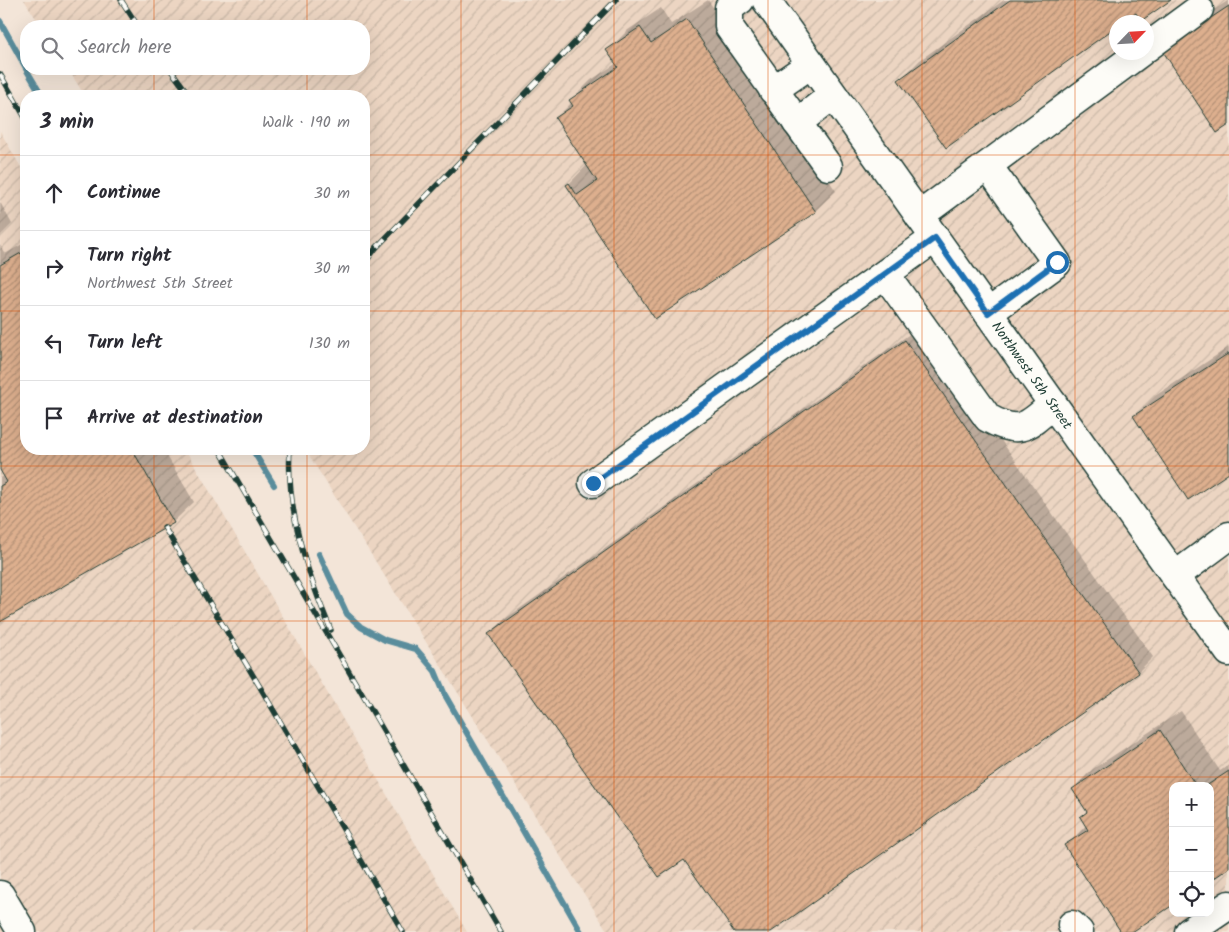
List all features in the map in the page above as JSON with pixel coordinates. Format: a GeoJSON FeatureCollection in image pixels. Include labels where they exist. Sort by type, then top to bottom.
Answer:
{"type":"FeatureCollection","features":[{"type":"Feature","properties":{"kind":"street"},"geometry":{"type":"LineString","coordinates":[[740,0],[729,8],[729,27],[828,166]]}},
{"type":"Feature","properties":{"kind":"street","name":"Northwest 5th Street"},"geometry":{"type":"LineString","coordinates":[[766,0],[1229,652]]}},
{"type":"Feature","properties":{"kind":"street"},"geometry":{"type":"LineString","coordinates":[[1154,42],[1199,9]]}},
{"type":"Feature","properties":{"kind":"street"},"geometry":{"type":"LineString","coordinates":[[920,216],[1130,60]]}},
{"type":"Feature","properties":{"kind":"street"},"geometry":{"type":"LineString","coordinates":[[773,90],[811,64]]}},
{"type":"Feature","properties":{"kind":"street"},"geometry":{"type":"LineString","coordinates":[[797,123],[833,95]]}},
{"type":"Feature","properties":{"kind":"street"},"geometry":{"type":"LineString","coordinates":[[988,166],[1057,262],[988,313]]}},
{"type":"Feature","properties":{"kind":"street"},"geometry":{"type":"LineString","coordinates":[[593,483],[935,238]]}},
{"type":"Feature","properties":{"kind":"street"},"geometry":{"type":"LineString","coordinates":[[885,274],[988,418],[1003,427],[1016,429],[1033,422],[1053,404]]}},
{"type":"Feature","properties":{"kind":"street"},"geometry":{"type":"LineString","coordinates":[[1175,576],[1229,536]]}},
{"type":"Feature","properties":{"kind":"street"},"geometry":{"type":"LineString","coordinates":[[0,895],[22,932]]}},
{"type":"Feature","properties":{"kind":"street"},"geometry":{"type":"LineString","coordinates":[[1189,932],[1229,905]]}},
{"type":"Feature","properties":{"kind":"shaded area"},"geometry":{"type":"Polygon","coordinates":[[[24,0],[1229,0],[1229,932],[608,932],[309,455],[370,455],[370,90],[81,90],[72,75],[370,75],[370,20],[37,20],[24,0]]]}},
{"type":"Feature","properties":{"kind":"shaded area"},"geometry":{"type":"Polygon","coordinates":[[[0,131],[20,166],[20,455],[189,455],[467,932],[0,932],[0,131]]]}},
{"type":"Feature","properties":{"kind":"building"},"geometry":{"type":"Polygon","coordinates":[[[1010,0],[1171,0],[1150,15],[1137,15],[1136,13],[1133,15],[1109,15],[1109,32],[946,148],[898,80],[1010,0]]]}},
{"type":"Feature","properties":{"kind":"building"},"geometry":{"type":"Polygon","coordinates":[[[1229,6],[1229,125],[1217,133],[1162,50],[1229,6]]]}},
{"type":"Feature","properties":{"kind":"building"},"geometry":{"type":"Polygon","coordinates":[[[687,19],[816,212],[655,319],[566,185],[569,183],[577,195],[597,181],[555,118],[573,106],[569,100],[618,67],[606,50],[640,27],[651,43],[687,19]]]}},
{"type":"Feature","properties":{"kind":"building"},"geometry":{"type":"Polygon","coordinates":[[[20,254],[20,455],[135,455],[174,523],[0,622],[0,486],[7,482],[0,470],[0,265],[20,254]]]}},
{"type":"Feature","properties":{"kind":"building"},"geometry":{"type":"Polygon","coordinates":[[[905,340],[1139,673],[771,932],[734,932],[684,860],[659,877],[488,634],[905,340]]]}},
{"type":"Feature","properties":{"kind":"building"},"geometry":{"type":"Polygon","coordinates":[[[1229,353],[1229,473],[1188,500],[1133,416],[1229,353]]]}},
{"type":"Feature","properties":{"kind":"building"},"geometry":{"type":"Polygon","coordinates":[[[1160,730],[1193,782],[1169,782],[1169,908],[1132,932],[1121,932],[1064,845],[1088,830],[1080,817],[1087,812],[1072,789],[1160,730]]]}},
{"type":"Feature","properties":{"kind":"building"},"geometry":{"type":"Polygon","coordinates":[[[1229,771],[1229,868],[1214,878],[1214,782],[1212,782],[1229,771]]]}},
{"type":"Feature","properties":{"kind":"waterway"},"geometry":{"type":"LineString","coordinates":[[0,21],[20,57]]}},
{"type":"Feature","properties":{"kind":"waterway"},"geometry":{"type":"LineString","coordinates":[[30,75],[38,90]]}},
{"type":"Feature","properties":{"kind":"waterway"},"geometry":{"type":"LineString","coordinates":[[256,455],[274,485]]}},
{"type":"Feature","properties":{"kind":"waterway"},"geometry":{"type":"LineString","coordinates":[[319,554],[347,614],[361,627],[385,640],[416,649],[435,671],[445,695],[581,932]]}},
{"type":"Feature","properties":{"kind":"railway"},"geometry":{"type":"LineString","coordinates":[[121,0],[134,20]]}},
{"type":"Feature","properties":{"kind":"railway"},"geometry":{"type":"LineString","coordinates":[[370,256],[616,0]]}},
{"type":"Feature","properties":{"kind":"railway"},"geometry":{"type":"LineString","coordinates":[[0,74],[20,109]]}},
{"type":"Feature","properties":{"kind":"railway"},"geometry":{"type":"LineString","coordinates":[[174,75],[186,90]]}},
{"type":"Feature","properties":{"kind":"railway"},"geometry":{"type":"LineString","coordinates":[[223,455],[501,932]]}},
{"type":"Feature","properties":{"kind":"railway"},"geometry":{"type":"LineString","coordinates":[[290,455],[291,495],[300,541],[306,564],[331,630]]}},
{"type":"Feature","properties":{"kind":"railway"},"geometry":{"type":"LineString","coordinates":[[164,527],[403,932]]}},
{"type":"Feature","properties":{"kind":"route"},"geometry":{"type":"LineString","coordinates":[[593,483],[935,238],[988,313],[1057,262]]}}]}
